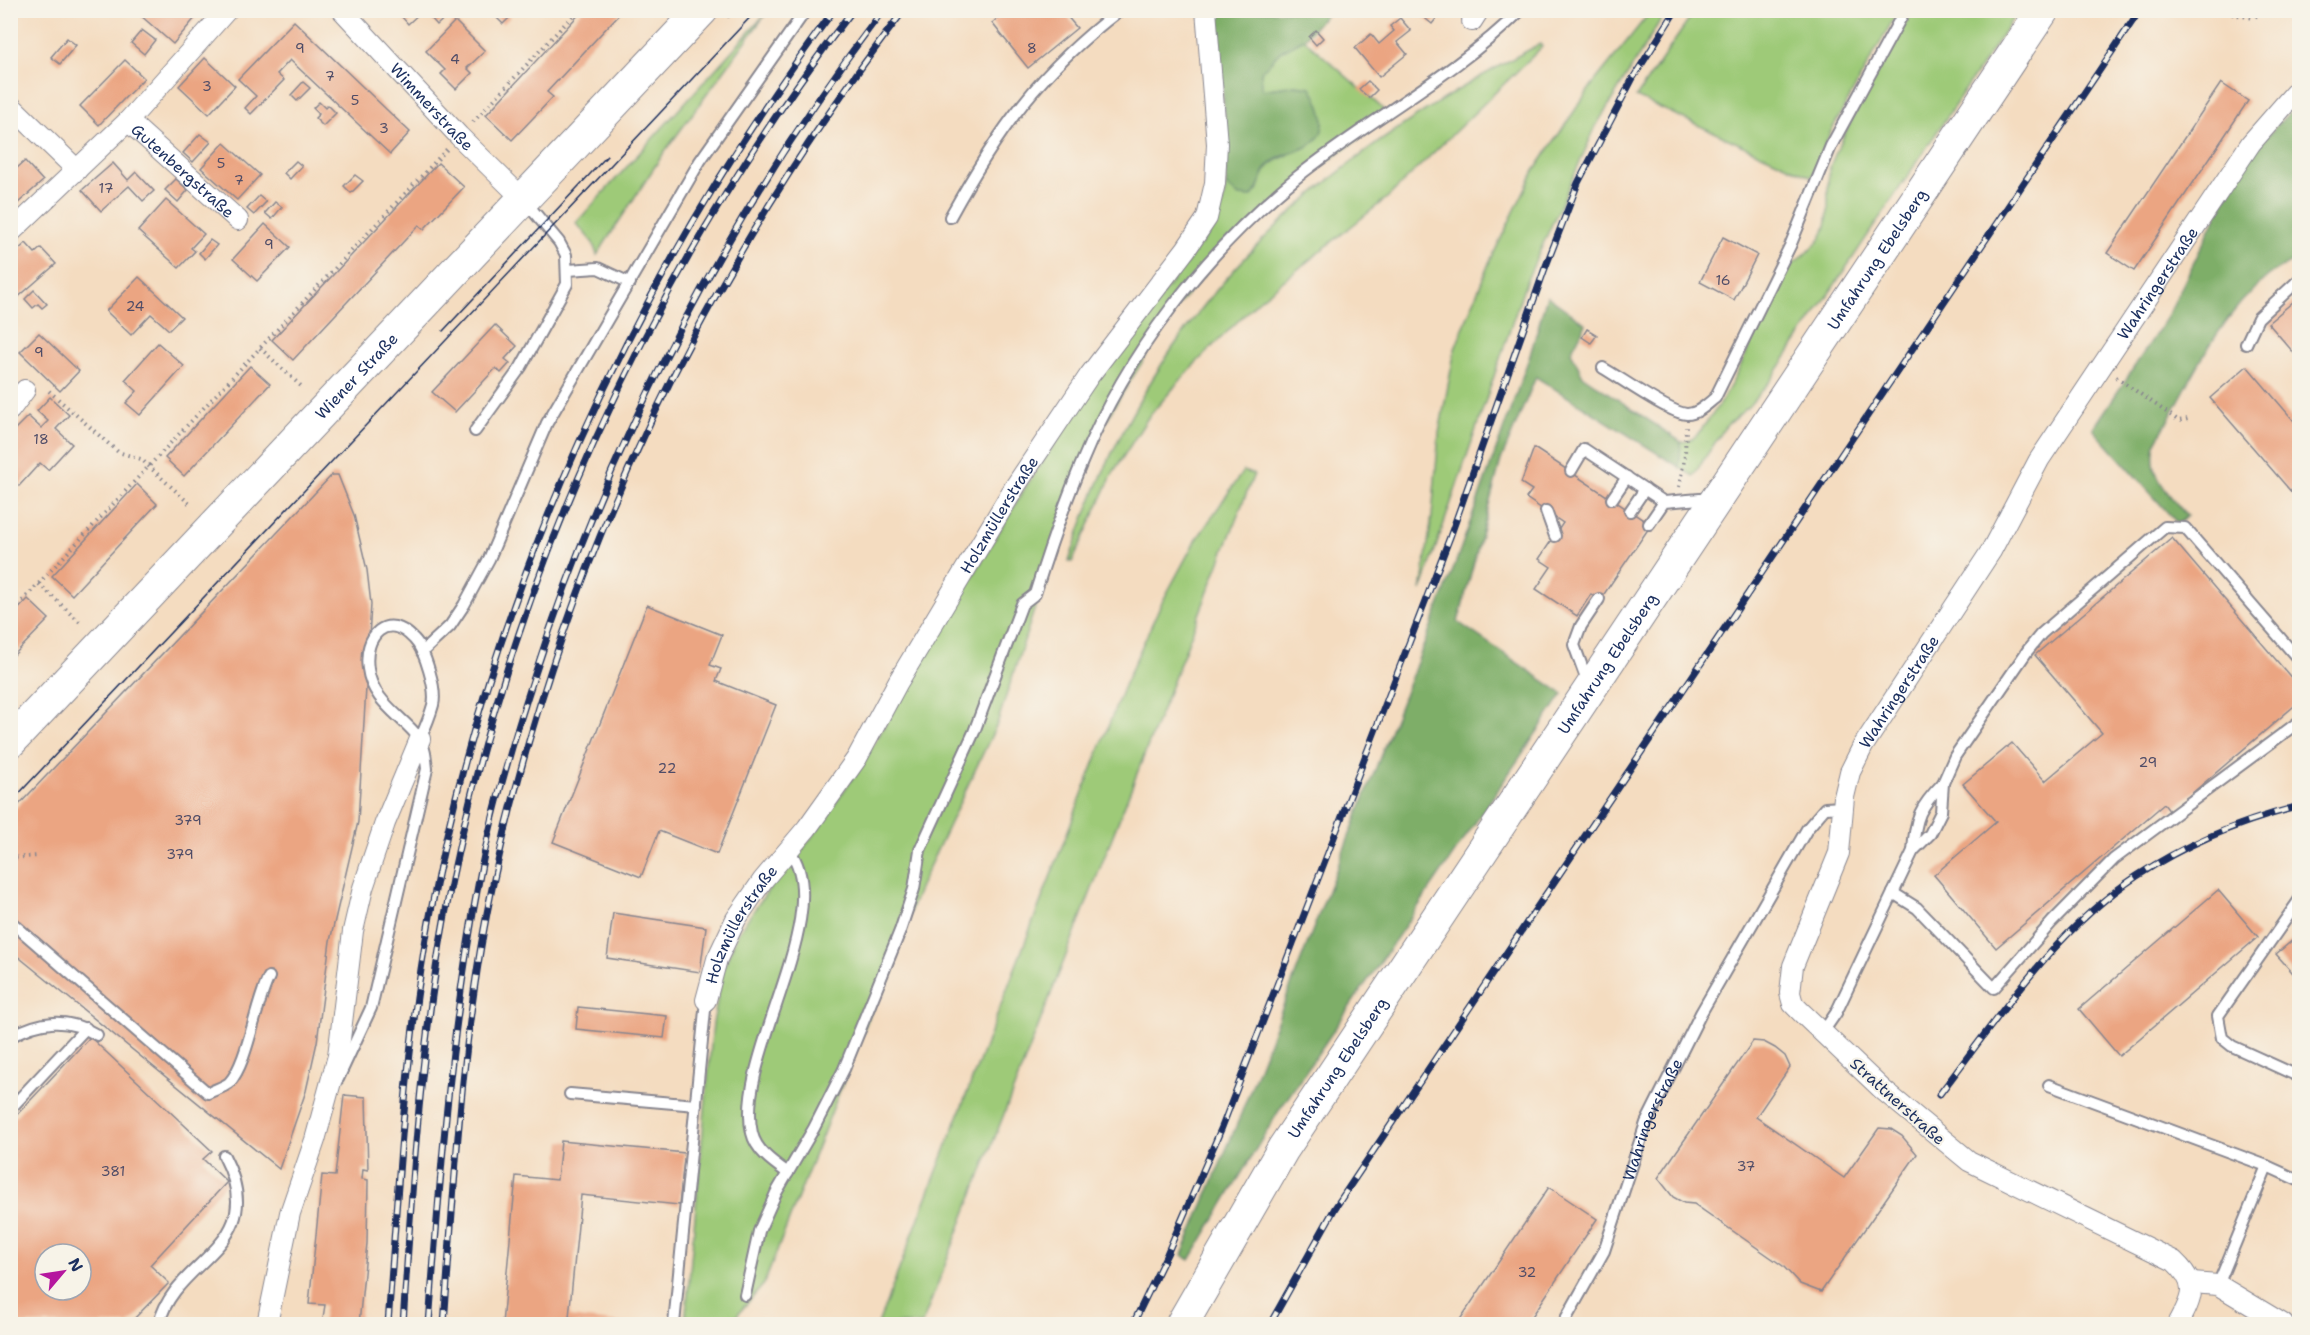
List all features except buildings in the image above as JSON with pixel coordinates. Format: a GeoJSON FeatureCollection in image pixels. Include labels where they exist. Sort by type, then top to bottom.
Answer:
{"type":"FeatureCollection","features":[{"type":"Feature","properties":{"kind":"main road","name":"Wiener Straße"},"geometry":{"type":"LineString","coordinates":[[10,742],[702,10]]}},
{"type":"Feature","properties":{"kind":"main road","name":"Umfahrung Ebelsberg"},"geometry":{"type":"LineString","coordinates":[[1182,1324],[1283,1149],[2043,10]]}},
{"type":"Feature","properties":{"kind":"street","name":"Gutenbergstraße"},"geometry":{"type":"LineString","coordinates":[[10,233],[128,121],[227,10]]}},
{"type":"Feature","properties":{"kind":"street","name":"Holzmüllerstraße"},"geometry":{"type":"LineString","coordinates":[[706,1000],[717,959],[736,919],[763,880],[789,850],[857,758],[898,682],[1016,485],[1089,376],[1207,218],[1215,183],[1217,144],[1206,10]]}},
{"type":"Feature","properties":{"kind":"street","name":"Wimmerstraße"},"geometry":{"type":"LineString","coordinates":[[346,12],[451,128],[524,200]]}},
{"type":"Feature","properties":{"kind":"street","name":"Wahringerstraße"},"geometry":{"type":"LineString","coordinates":[[1843,807],[1850,772],[1863,746],[1991,552],[2039,460],[2250,143],[2300,87]]}},
{"type":"Feature","properties":{"kind":"street"},"geometry":{"type":"LineString","coordinates":[[10,105],[77,170]]}},
{"type":"Feature","properties":{"kind":"street","name":"Gutenbergstraße"},"geometry":{"type":"LineString","coordinates":[[128,121],[238,220]]}},
{"type":"Feature","properties":{"kind":"street"},"geometry":{"type":"LineString","coordinates":[[10,410],[25,390]]}},
{"type":"Feature","properties":{"kind":"street"},"geometry":{"type":"LineString","coordinates":[[267,1324],[290,1213],[328,1098],[338,1056],[353,931],[363,888],[385,823],[420,739]]}},
{"type":"Feature","properties":{"kind":"street","name":"Strattnerstraße"},"geometry":{"type":"LineString","coordinates":[[1843,807],[1839,853],[1801,945],[1790,983],[1794,1004],[1883,1090],[1969,1161],[2174,1261],[2186,1272],[2192,1283]]}},
{"type":"Feature","properties":{"kind":"street"},"geometry":{"type":"LineString","coordinates":[[2178,1324],[2192,1294],[2192,1283],[2218,1285],[2283,1324]]}},
{"type":"Feature","properties":{"kind":"lane"},"geometry":{"type":"LineString","coordinates":[[422,652],[450,626],[464,605],[489,559],[547,423],[700,161],[806,10]]}},
{"type":"Feature","properties":{"kind":"lane"},"geometry":{"type":"LineString","coordinates":[[950,217],[985,153],[1047,73],[1120,10]]}},
{"type":"Feature","properties":{"kind":"lane"},"geometry":{"type":"LineString","coordinates":[[745,1295],[759,1230],[844,1069],[900,931],[914,889],[920,850],[974,732],[1022,604],[1035,594],[1082,460],[1136,361],[1179,298],[1218,250],[1254,214],[1332,152],[1447,74],[1521,10]]}},
{"type":"Feature","properties":{"kind":"lane"},"geometry":{"type":"LineString","coordinates":[[1603,368],[1671,409],[1686,414],[1700,410],[1715,398],[1790,246],[1831,146],[1905,10]]}},
{"type":"Feature","properties":{"kind":"lane"},"geometry":{"type":"LineString","coordinates":[[475,430],[521,367],[562,295],[568,270],[566,255],[559,242],[540,216],[524,200]]}},
{"type":"Feature","properties":{"kind":"lane"},"geometry":{"type":"LineString","coordinates":[[568,270],[598,268],[630,283]]}},
{"type":"Feature","properties":{"kind":"lane"},"geometry":{"type":"LineString","coordinates":[[2246,344],[2258,318],[2300,279]]}},
{"type":"Feature","properties":{"kind":"lane"},"geometry":{"type":"LineString","coordinates":[[1571,471],[1584,449],[1664,501],[1718,498]]}},
{"type":"Feature","properties":{"kind":"lane"},"geometry":{"type":"LineString","coordinates":[[1612,500],[1627,477]]}},
{"type":"Feature","properties":{"kind":"lane"},"geometry":{"type":"LineString","coordinates":[[1630,511],[1645,489]]}},
{"type":"Feature","properties":{"kind":"lane"},"geometry":{"type":"LineString","coordinates":[[1649,524],[1664,501]]}},
{"type":"Feature","properties":{"kind":"lane"},"geometry":{"type":"LineString","coordinates":[[1546,511],[1555,536]]}},
{"type":"Feature","properties":{"kind":"lane"},"geometry":{"type":"LineString","coordinates":[[1913,850],[1914,827],[1918,813],[1943,783],[1955,756],[2041,634],[2165,527],[2185,528],[2300,661]]}},
{"type":"Feature","properties":{"kind":"lane"},"geometry":{"type":"LineString","coordinates":[[1590,688],[1574,645],[1581,626],[1599,599]]}},
{"type":"Feature","properties":{"kind":"lane"},"geometry":{"type":"LineString","coordinates":[[328,1098],[349,1060],[371,1008],[383,966],[427,769],[420,739],[378,697],[368,670],[368,648],[376,633],[384,627],[395,625],[406,630],[418,643],[429,670],[434,702],[420,739]]}},
{"type":"Feature","properties":{"kind":"lane"},"geometry":{"type":"LineString","coordinates":[[1893,893],[1917,908],[1994,988],[2052,922],[2114,859],[2300,721]]}},
{"type":"Feature","properties":{"kind":"lane"},"geometry":{"type":"LineString","coordinates":[[1823,1032],[1836,1013],[1913,850],[1930,834],[1937,821],[1941,812],[1943,783]]}},
{"type":"Feature","properties":{"kind":"lane","name":"Wahringerstraße"},"geometry":{"type":"LineString","coordinates":[[1563,1324],[1604,1251],[1646,1123],[1701,1013],[1807,830],[1825,808],[1843,807]]}},
{"type":"Feature","properties":{"kind":"lane"},"geometry":{"type":"LineString","coordinates":[[788,1173],[761,1150],[752,1134],[751,1108],[754,1077],[786,974],[800,916],[802,882],[799,862],[789,850]]}},
{"type":"Feature","properties":{"kind":"lane"},"geometry":{"type":"LineString","coordinates":[[2300,899],[2218,1016],[2223,1038],[2232,1047],[2300,1077]]}},
{"type":"Feature","properties":{"kind":"lane"},"geometry":{"type":"LineString","coordinates":[[10,921],[207,1093],[229,1083],[242,1058],[261,993],[269,977]]}},
{"type":"Feature","properties":{"kind":"lane"},"geometry":{"type":"LineString","coordinates":[[674,1324],[706,1000]]}},
{"type":"Feature","properties":{"kind":"lane"},"geometry":{"type":"LineString","coordinates":[[10,1037],[31,1026],[48,1022],[70,1023],[86,1028],[97,1035]]}},
{"type":"Feature","properties":{"kind":"lane"},"geometry":{"type":"LineString","coordinates":[[10,1109],[86,1028]]}},
{"type":"Feature","properties":{"kind":"lane"},"geometry":{"type":"LineString","coordinates":[[2049,1085],[2267,1166],[2300,1181]]}},
{"type":"Feature","properties":{"kind":"lane"},"geometry":{"type":"LineString","coordinates":[[570,1094],[696,1105]]}},
{"type":"Feature","properties":{"kind":"lane"},"geometry":{"type":"LineString","coordinates":[[159,1324],[166,1303],[215,1251],[229,1231],[235,1217],[236,1185],[224,1156]]}},
{"type":"Feature","properties":{"kind":"lane"},"geometry":{"type":"LineString","coordinates":[[2218,1285],[2267,1166]]}},
{"type":"Feature","properties":{"kind":"path"},"geometry":{"type":"LineString","coordinates":[[468,127],[578,10]]}},
{"type":"Feature","properties":{"kind":"path"},"geometry":{"type":"LineString","coordinates":[[2232,14],[2253,18],[2265,10]]}},
{"type":"Feature","properties":{"kind":"path"},"geometry":{"type":"LineString","coordinates":[[10,614],[451,145]]}},
{"type":"Feature","properties":{"kind":"path"},"geometry":{"type":"LineString","coordinates":[[260,348],[302,387]]}},
{"type":"Feature","properties":{"kind":"path"},"geometry":{"type":"LineString","coordinates":[[2130,387],[2180,421],[2188,419]]}},
{"type":"Feature","properties":{"kind":"path"},"geometry":{"type":"LineString","coordinates":[[50,391],[118,452],[132,455],[149,466],[191,505]]}},
{"type":"Feature","properties":{"kind":"path"},"geometry":{"type":"LineString","coordinates":[[1678,501],[1685,455],[1686,414]]}},
{"type":"Feature","properties":{"kind":"path"},"geometry":{"type":"LineString","coordinates":[[39,584],[80,622]]}},
{"type":"Feature","properties":{"kind":"path"},"geometry":{"type":"LineString","coordinates":[[10,858],[38,856]]}},
{"type":"Feature","properties":{"kind":"green space"},"geometry":{"type":"Polygon","coordinates":[[[768,11],[663,154],[597,255],[593,243],[576,223],[768,11]]]}},
{"type":"Feature","properties":{"kind":"green space"},"geometry":{"type":"Polygon","coordinates":[[[1215,11],[1329,11],[1304,39],[1281,51],[1261,72],[1262,90],[1296,85],[1311,87],[1322,112],[1323,128],[1314,142],[1272,162],[1265,170],[1251,197],[1239,196],[1226,185],[1226,128],[1215,11]]]}},
{"type":"Feature","properties":{"kind":"green space"},"geometry":{"type":"Polygon","coordinates":[[[1651,11],[1666,11],[1596,126],[1526,282],[1421,591],[1432,516],[1439,433],[1455,349],[1489,263],[1534,171],[1592,85],[1651,11]]]}},
{"type":"Feature","properties":{"kind":"green space"},"geometry":{"type":"Polygon","coordinates":[[[1695,11],[1898,11],[1830,133],[1812,177],[1636,97],[1695,11]]]}},
{"type":"Feature","properties":{"kind":"green space"},"geometry":{"type":"Polygon","coordinates":[[[1913,11],[2018,11],[1771,380],[1748,407],[1726,426],[1693,476],[1679,467],[1681,442],[1696,436],[1724,397],[1784,274],[1814,247],[1822,236],[1827,219],[1831,164],[1880,66],[1913,11]]]}},
{"type":"Feature","properties":{"kind":"green space"},"geometry":{"type":"Polygon","coordinates":[[[1304,39],[1382,108],[1385,120],[1298,183],[1231,243],[1176,308],[1112,410],[1088,460],[1053,552],[997,724],[921,884],[764,1284],[738,1314],[734,1324],[685,1324],[713,1023],[723,969],[739,931],[772,885],[814,835],[862,764],[1025,488],[1097,381],[1207,236],[1223,203],[1226,185],[1239,196],[1258,190],[1267,168],[1288,155],[1296,85],[1262,90],[1261,71],[1281,51],[1304,39]]]}},
{"type":"Feature","properties":{"kind":"green space"},"geometry":{"type":"Polygon","coordinates":[[[1540,44],[1542,47],[1388,197],[1257,302],[1193,366],[1149,416],[1114,471],[1072,562],[1069,561],[1103,472],[1145,391],[1194,319],[1249,253],[1312,194],[1382,140],[1458,90],[1540,44]]]}},
{"type":"Feature","properties":{"kind":"green space"},"geometry":{"type":"Polygon","coordinates":[[[2299,102],[2299,258],[2267,277],[2232,313],[2204,355],[2155,444],[2154,466],[2157,475],[2187,516],[2178,524],[2093,429],[2166,319],[2228,193],[2254,150],[2299,102]]]}},
{"type":"Feature","properties":{"kind":"green space"},"geometry":{"type":"Polygon","coordinates":[[[1547,296],[1586,324],[1571,352],[1583,376],[1681,442],[1679,467],[1536,377],[1501,460],[1458,622],[1563,694],[1278,1112],[1190,1260],[1182,1255],[1239,1119],[1453,570],[1530,355],[1547,296]]]}},
{"type":"Feature","properties":{"kind":"green space"},"geometry":{"type":"Polygon","coordinates":[[[1243,471],[1254,474],[922,1324],[878,1324],[1123,688],[1160,606],[1193,545],[1243,471]]]}},
{"type":"Feature","properties":{"kind":"tram line"},"geometry":{"type":"LineString","coordinates":[[10,803],[757,10]]}},
{"type":"Feature","properties":{"kind":"tram line"},"geometry":{"type":"LineString","coordinates":[[443,331],[607,156]]}},
{"type":"Feature","properties":{"kind":"railway"},"geometry":{"type":"LineString","coordinates":[[388,1324],[403,1119],[421,966],[457,794],[491,674],[532,556],[580,440],[635,327],[696,218],[762,112],[834,10]]}},
{"type":"Feature","properties":{"kind":"railway"},"geometry":{"type":"LineString","coordinates":[[403,1324],[418,1119],[436,966],[472,794],[506,673],[547,555],[596,439],[651,326],[712,216],[780,111],[853,10]]}},
{"type":"Feature","properties":{"kind":"railway"},"geometry":{"type":"LineString","coordinates":[[429,1324],[448,1101],[469,935],[484,854],[497,802],[535,674],[600,498],[681,327],[726,245],[775,165],[883,10]]}},
{"type":"Feature","properties":{"kind":"railway"},"geometry":{"type":"LineString","coordinates":[[444,1324],[461,1101],[483,934],[523,761],[559,645],[602,532],[651,422],[705,314],[766,210],[832,108],[904,10]]}},
{"type":"Feature","properties":{"kind":"railway"},"geometry":{"type":"LineString","coordinates":[[1133,1324],[1167,1254],[1222,1127],[1450,537],[1544,271],[1578,183],[1633,78],[1676,10]]}},
{"type":"Feature","properties":{"kind":"railway"},"geometry":{"type":"LineString","coordinates":[[1270,1324],[1335,1208],[2140,10]]}},
{"type":"Feature","properties":{"kind":"railway"},"geometry":{"type":"LineString","coordinates":[[1939,1095],[2029,977],[2080,922],[2107,898],[2156,864],[2195,843],[2257,818],[2300,806]]}}]}
